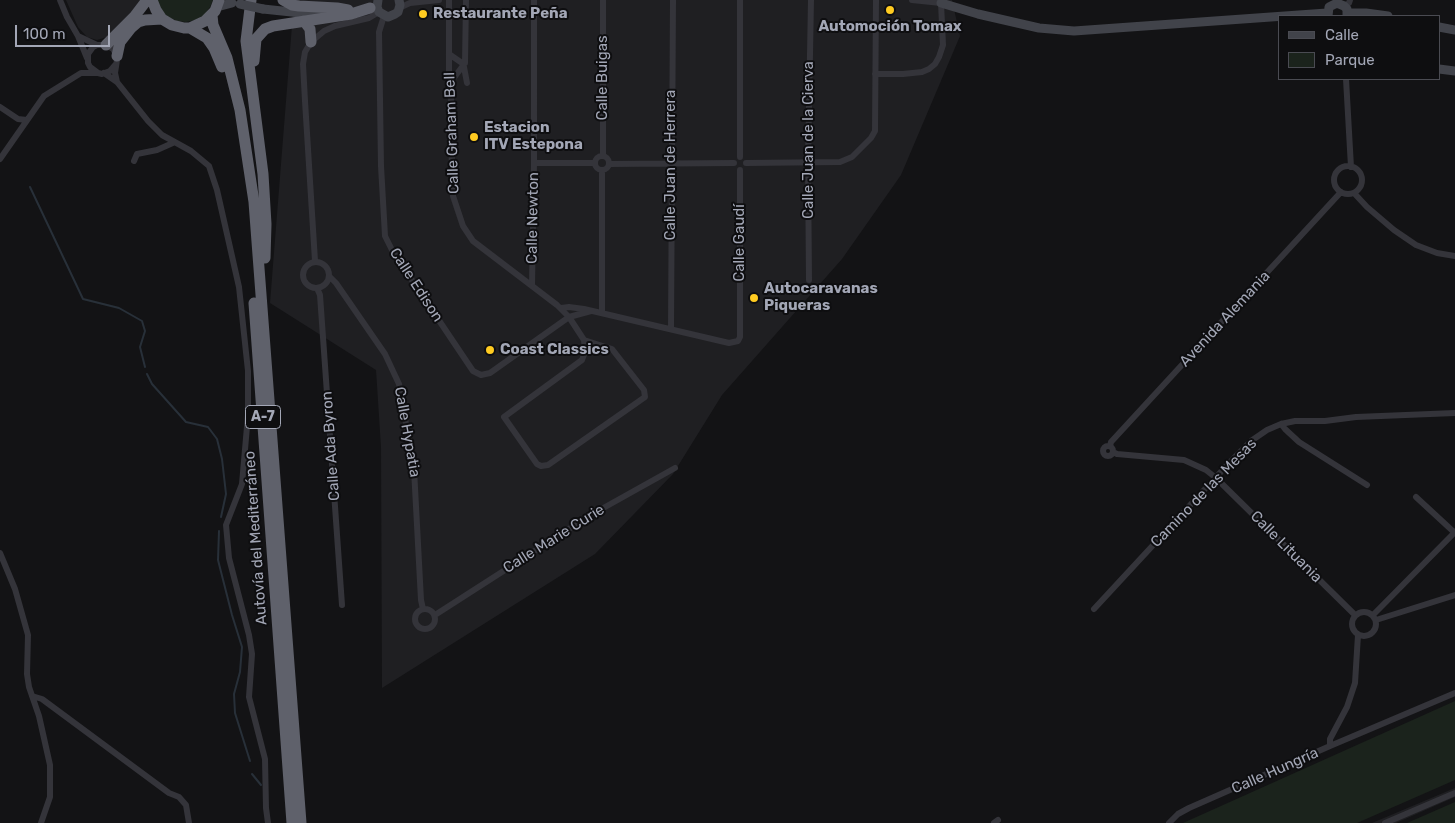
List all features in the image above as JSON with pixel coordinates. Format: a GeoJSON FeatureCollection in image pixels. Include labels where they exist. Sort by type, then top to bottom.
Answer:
{"type":"FeatureCollection","features":[{"type":"Feature","properties":{"kind":"highway"},"geometry":{"type":"LineString","coordinates":[[102,45],[134,17],[147,0]]}},
{"type":"Feature","properties":{"kind":"highway"},"geometry":{"type":"LineString","coordinates":[[152,0],[162,18]]}},
{"type":"Feature","properties":{"kind":"highway"},"geometry":{"type":"LineString","coordinates":[[283,0],[292,5],[348,10]]}},
{"type":"Feature","properties":{"kind":"highway"},"geometry":{"type":"LineString","coordinates":[[237,2],[246,41],[260,147]]}},
{"type":"Feature","properties":{"kind":"highway"},"geometry":{"type":"LineString","coordinates":[[190,28],[205,21],[216,7]]}},
{"type":"Feature","properties":{"kind":"highway","name":"Autovía del Mediterráneo"},"geometry":{"type":"LineString","coordinates":[[216,7],[213,25],[232,75],[246,145],[254,202],[300,823]]}},
{"type":"Feature","properties":{"kind":"highway"},"geometry":{"type":"LineString","coordinates":[[260,147],[260,113],[254,57],[256,39],[265,29],[273,26],[377,9]]}},
{"type":"Feature","properties":{"kind":"highway"},"geometry":{"type":"LineString","coordinates":[[116,60],[120,42],[131,28],[138,22],[162,18]]}},
{"type":"Feature","properties":{"kind":"highway","name":"A-7"},"geometry":{"type":"LineString","coordinates":[[162,18],[172,25],[190,28]]}},
{"type":"Feature","properties":{"kind":"highway"},"geometry":{"type":"LineString","coordinates":[[304,21],[310,29],[311,42]]}},
{"type":"Feature","properties":{"kind":"highway","name":"Autovía del Mediterráneo"},"geometry":{"type":"LineString","coordinates":[[190,28],[207,38],[221,61],[235,122],[244,184],[292,823]]}},
{"type":"Feature","properties":{"kind":"highway","name":"Autovía del Mediterráneo"},"geometry":{"type":"LineString","coordinates":[[260,147],[266,224],[264,320]]}},
{"type":"Feature","properties":{"kind":"street"},"geometry":{"type":"LineString","coordinates":[[60,0],[67,18],[78,36],[90,67],[117,82],[148,121],[162,134],[191,151],[209,166],[217,190],[239,286],[248,371],[248,415],[242,484],[226,525],[229,558],[249,634],[252,654],[249,697],[264,759],[268,823]]}},
{"type":"Feature","properties":{"kind":"street"},"geometry":{"type":"LineString","coordinates":[[216,7],[237,2],[263,9],[301,13],[377,9],[392,16],[395,14],[399,4],[439,0]]}},
{"type":"Feature","properties":{"kind":"street","name":"Calle Graham Bell"},"geometry":{"type":"LineString","coordinates":[[449,0],[452,184],[455,202],[463,226],[474,241],[561,308],[584,340]]}},
{"type":"Feature","properties":{"kind":"street","name":"Calle Graham Bell"},"geometry":{"type":"LineString","coordinates":[[466,0],[464,63],[468,83]]}},
{"type":"Feature","properties":{"kind":"street","name":"Calle Newton"},"geometry":{"type":"LineString","coordinates":[[532,286],[534,0]]}},
{"type":"Feature","properties":{"kind":"street","name":"Calle Buigas"},"geometry":{"type":"LineString","coordinates":[[603,0],[603,156]]}},
{"type":"Feature","properties":{"kind":"street","name":"Calle Juan de Herrera"},"geometry":{"type":"LineString","coordinates":[[671,329],[673,0]]}},
{"type":"Feature","properties":{"kind":"street"},"geometry":{"type":"LineString","coordinates":[[740,0],[740,157]]}},
{"type":"Feature","properties":{"kind":"street","name":"Calle Juan de la Cierva"},"geometry":{"type":"LineString","coordinates":[[809,280],[808,163],[811,0]]}},
{"type":"Feature","properties":{"kind":"street"},"geometry":{"type":"LineString","coordinates":[[746,163],[834,163],[846,160],[867,144],[875,131],[876,0]]}},
{"type":"Feature","properties":{"kind":"street"},"geometry":{"type":"LineString","coordinates":[[912,0],[937,2],[978,14],[1021,22],[1103,29],[1278,17]]}},
{"type":"Feature","properties":{"kind":"street"},"geometry":{"type":"LineString","coordinates":[[875,74],[922,72],[935,64],[943,44],[937,2]]}},
{"type":"Feature","properties":{"kind":"street"},"geometry":{"type":"LineString","coordinates":[[1313,15],[1328,14],[1333,5],[1337,4],[1347,9],[1381,15]]}},
{"type":"Feature","properties":{"kind":"street"},"geometry":{"type":"LineString","coordinates":[[315,261],[303,64],[305,52],[311,42],[324,31],[369,18],[377,9]]}},
{"type":"Feature","properties":{"kind":"street","name":"Calle Edison"},"geometry":{"type":"LineString","coordinates":[[377,9],[384,229],[387,242],[393,252],[477,374],[490,372],[569,317]]}},
{"type":"Feature","properties":{"kind":"street"},"geometry":{"type":"LineString","coordinates":[[1440,28],[1455,30]]}},
{"type":"Feature","properties":{"kind":"street"},"geometry":{"type":"LineString","coordinates":[[78,36],[113,49],[116,60],[115,73],[117,82]]}},
{"type":"Feature","properties":{"kind":"street"},"geometry":{"type":"LineString","coordinates":[[81,73],[90,50],[102,45]]}},
{"type":"Feature","properties":{"kind":"street"},"geometry":{"type":"LineString","coordinates":[[449,54],[464,63],[450,83]]}},
{"type":"Feature","properties":{"kind":"street"},"geometry":{"type":"LineString","coordinates":[[0,159],[44,96],[81,73],[110,71],[116,60]]}},
{"type":"Feature","properties":{"kind":"street"},"geometry":{"type":"LineString","coordinates":[[1440,69],[1455,71]]}},
{"type":"Feature","properties":{"kind":"street"},"geometry":{"type":"LineString","coordinates":[[1346,80],[1351,167]]}},
{"type":"Feature","properties":{"kind":"street"},"geometry":{"type":"LineString","coordinates":[[0,107],[18,119],[26,120]]}},
{"type":"Feature","properties":{"kind":"street"},"geometry":{"type":"LineString","coordinates":[[134,161],[137,154],[157,150],[175,142]]}},
{"type":"Feature","properties":{"kind":"street"},"geometry":{"type":"LineString","coordinates":[[595,163],[598,157],[603,156],[608,160],[609,164]]}},
{"type":"Feature","properties":{"kind":"street"},"geometry":{"type":"LineString","coordinates":[[734,163],[740,157]]}},
{"type":"Feature","properties":{"kind":"street"},"geometry":{"type":"LineString","coordinates":[[740,157],[746,163]]}},
{"type":"Feature","properties":{"kind":"street"},"geometry":{"type":"LineString","coordinates":[[534,163],[595,163]]}},
{"type":"Feature","properties":{"kind":"street"},"geometry":{"type":"LineString","coordinates":[[595,163],[602,170]]}},
{"type":"Feature","properties":{"kind":"street"},"geometry":{"type":"LineString","coordinates":[[609,164],[734,163]]}},
{"type":"Feature","properties":{"kind":"street"},"geometry":{"type":"LineString","coordinates":[[734,163],[736,168],[740,170],[744,168],[746,163]]}},
{"type":"Feature","properties":{"kind":"street"},"geometry":{"type":"LineString","coordinates":[[602,170],[606,169],[609,164]]}},
{"type":"Feature","properties":{"kind":"street"},"geometry":{"type":"LineString","coordinates":[[1351,167],[1358,171],[1362,179],[1360,187],[1354,193],[1347,194],[1341,192],[1335,184],[1335,178],[1340,169],[1351,167]]}},
{"type":"Feature","properties":{"kind":"street"},"geometry":{"type":"LineString","coordinates":[[602,170],[602,314]]}},
{"type":"Feature","properties":{"kind":"street","name":"Calle Gaudí"},"geometry":{"type":"LineString","coordinates":[[671,329],[729,343],[738,342],[740,338],[740,170]]}},
{"type":"Feature","properties":{"kind":"street","name":"Avenida Alemania"},"geometry":{"type":"LineString","coordinates":[[1111,449],[1111,442],[1341,192]]}},
{"type":"Feature","properties":{"kind":"street"},"geometry":{"type":"LineString","coordinates":[[1354,193],[1387,224],[1416,245],[1437,253],[1455,256]]}},
{"type":"Feature","properties":{"kind":"street"},"geometry":{"type":"LineString","coordinates":[[315,261],[326,266],[330,277],[325,285],[317,288],[305,282],[303,273],[307,265],[315,261]]}},
{"type":"Feature","properties":{"kind":"street","name":"Calle Hypatia"},"geometry":{"type":"LineString","coordinates":[[330,277],[336,282],[385,354],[393,367],[399,384],[414,468],[423,609]]}},
{"type":"Feature","properties":{"kind":"street","name":"Calle Ada Byron"},"geometry":{"type":"LineString","coordinates":[[317,288],[320,295],[342,605]]}},
{"type":"Feature","properties":{"kind":"street"},"geometry":{"type":"LineString","coordinates":[[561,308],[569,307],[591,311],[671,329]]}},
{"type":"Feature","properties":{"kind":"street"},"geometry":{"type":"LineString","coordinates":[[569,317],[591,311]]}},
{"type":"Feature","properties":{"kind":"street"},"geometry":{"type":"LineString","coordinates":[[584,340],[612,349],[644,390],[645,397],[548,465],[542,466],[537,464],[504,417],[582,360],[585,352],[584,340]]}},
{"type":"Feature","properties":{"kind":"street","name":"Camino de las Mesas"},"geometry":{"type":"LineString","coordinates":[[1094,609],[1230,462],[1251,441],[1267,430],[1295,421],[1455,413]]}},
{"type":"Feature","properties":{"kind":"street"},"geometry":{"type":"LineString","coordinates":[[1281,424],[1299,442],[1367,484]]}},
{"type":"Feature","properties":{"kind":"street","name":"Calle Lituania"},"geometry":{"type":"LineString","coordinates":[[1111,449],[1117,454],[1184,460],[1206,470],[1355,615]]}},
{"type":"Feature","properties":{"kind":"street","name":"Calle Marie Curie"},"geometry":{"type":"LineString","coordinates":[[434,615],[589,516],[675,468]]}},
{"type":"Feature","properties":{"kind":"street"},"geometry":{"type":"LineString","coordinates":[[1374,617],[1455,533],[1416,497]]}},
{"type":"Feature","properties":{"kind":"street"},"geometry":{"type":"LineString","coordinates":[[0,553],[15,589],[28,635],[27,674],[29,687],[40,716],[50,765],[50,796],[42,823]]}},
{"type":"Feature","properties":{"kind":"street"},"geometry":{"type":"LineString","coordinates":[[1374,617],[1455,595]]}},
{"type":"Feature","properties":{"kind":"street"},"geometry":{"type":"LineString","coordinates":[[423,609],[429,610],[434,615],[435,622],[427,630],[421,629],[415,622],[415,616],[418,611],[423,609]]}},
{"type":"Feature","properties":{"kind":"street"},"geometry":{"type":"LineString","coordinates":[[1362,612],[1369,613],[1374,617],[1376,624],[1373,632],[1366,636],[1358,635],[1353,630],[1352,626],[1355,615],[1362,612]]}},
{"type":"Feature","properties":{"kind":"street","name":"Calle Hungría"},"geometry":{"type":"LineString","coordinates":[[1169,823],[1178,814],[1189,808],[1330,746],[1330,740],[1353,691],[1356,675],[1358,635]]}},
{"type":"Feature","properties":{"kind":"street"},"geometry":{"type":"LineString","coordinates":[[1330,746],[1455,693]]}},
{"type":"Feature","properties":{"kind":"street"},"geometry":{"type":"LineString","coordinates":[[32,696],[42,700],[169,793],[179,797],[186,805],[189,823]]}},
{"type":"Feature","properties":{"kind":"street"},"geometry":{"type":"LineString","coordinates":[[1385,823],[1455,793]]}},
{"type":"Feature","properties":{"kind":"shaded area"},"geometry":{"type":"Polygon","coordinates":[[[66,0],[141,0],[138,6],[110,36],[97,40],[87,37],[78,27],[66,0]]]}},
{"type":"Feature","properties":{"kind":"shaded area"},"geometry":{"type":"Polygon","coordinates":[[[294,0],[952,0],[960,36],[901,175],[842,259],[722,395],[673,474],[595,554],[382,688],[381,447],[376,370],[270,303],[294,0]]]}},
{"type":"Feature","properties":{"kind":"shaded area"},"geometry":{"type":"Polygon","coordinates":[[[1455,788],[1455,797],[1396,823],[1372,823],[1455,788]]]}},
{"type":"Feature","properties":{"kind":"green space"},"geometry":{"type":"Polygon","coordinates":[[[156,0],[213,0],[204,15],[196,20],[186,22],[168,17],[161,10],[156,0]]]}},
{"type":"Feature","properties":{"kind":"green space"},"geometry":{"type":"Polygon","coordinates":[[[1455,701],[1455,780],[1357,823],[1183,823],[1455,701]]]}},
{"type":"Feature","properties":{"kind":"green space"},"geometry":{"type":"Polygon","coordinates":[[[1455,802],[1455,823],[1407,823],[1455,802]]]}},
{"type":"Feature","properties":{"kind":"waterway"},"geometry":{"type":"LineString","coordinates":[[30,187],[83,299],[119,308],[142,321],[145,331],[140,347],[145,367]]}},
{"type":"Feature","properties":{"kind":"waterway"},"geometry":{"type":"LineString","coordinates":[[147,374],[152,384],[186,422],[208,427],[217,439],[222,459],[226,494],[221,517]]}},
{"type":"Feature","properties":{"kind":"waterway"},"geometry":{"type":"LineString","coordinates":[[219,531],[218,560],[242,647],[240,672],[234,694],[235,713],[250,761]]}},
{"type":"Feature","properties":{"kind":"waterway"},"geometry":{"type":"LineString","coordinates":[[252,774],[261,785]]}},
{"type":"Feature","properties":{"kind":"place","name":"Automoción Tomax"},"geometry":{"type":"Point","coordinates":[890,10]}},
{"type":"Feature","properties":{"kind":"place","name":"Restaurante Peña"},"geometry":{"type":"Point","coordinates":[423,14]}},
{"type":"Feature","properties":{"kind":"place","name":"Estacion ITV Estepona"},"geometry":{"type":"Point","coordinates":[474,137]}},
{"type":"Feature","properties":{"kind":"place","name":"Autocaravanas Piqueras"},"geometry":{"type":"Point","coordinates":[754,298]}},
{"type":"Feature","properties":{"kind":"place","name":"Coast Classics"},"geometry":{"type":"Point","coordinates":[490,350]}}]}
